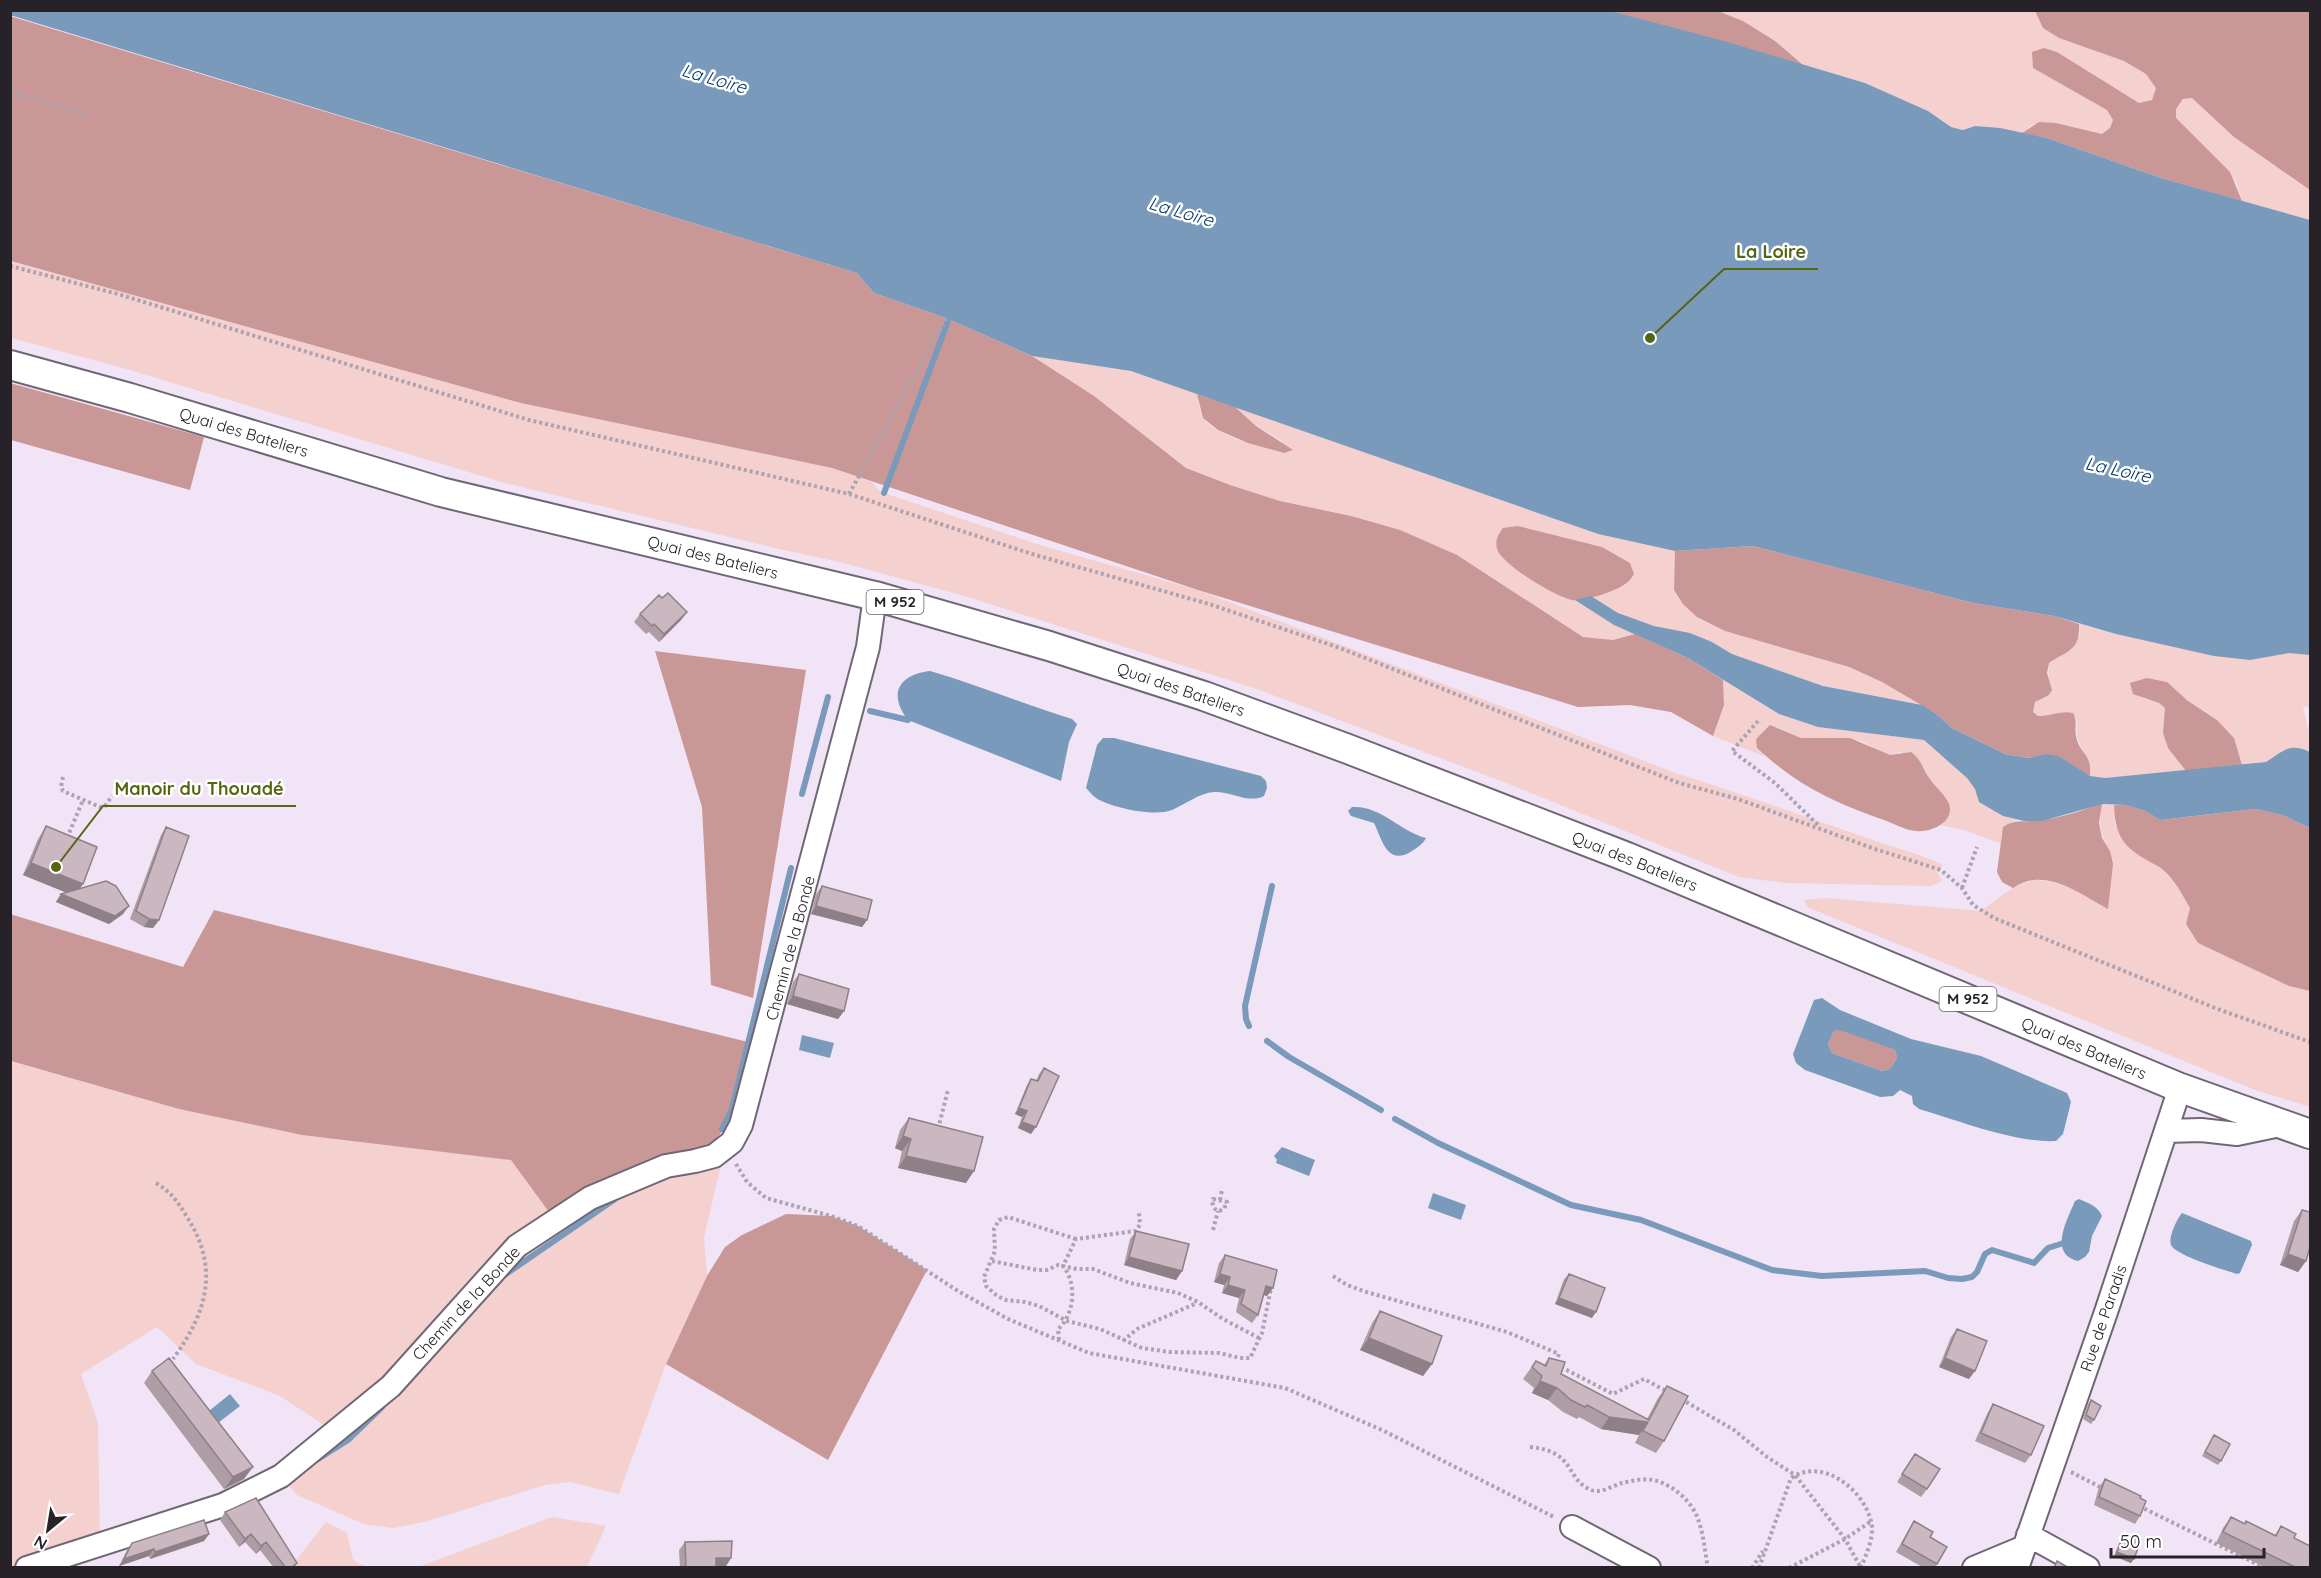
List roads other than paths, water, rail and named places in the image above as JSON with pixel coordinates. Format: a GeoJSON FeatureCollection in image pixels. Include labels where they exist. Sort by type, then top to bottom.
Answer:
{"type":"FeatureCollection","features":[{"type":"Feature","properties":{"kind":"main road","name":"Quai des Bateliers"},"geometry":{"type":"LineString","coordinates":[[10,365],[130,398],[441,492],[875,596],[1071,653],[1204,696],[1627,857],[2178,1087],[2310,1134]]}},
{"type":"Feature","properties":{"kind":"street","name":"Chemin de la Bonde"},"geometry":{"type":"LineString","coordinates":[[27,1568],[223,1505],[281,1476],[391,1386],[516,1246],[590,1198],[666,1166],[714,1155],[736,1137],[764,1045],[868,647],[875,596]]}},
{"type":"Feature","properties":{"kind":"street","name":"Rue de Paradis"},"geometry":{"type":"LineString","coordinates":[[2022,1550],[2106,1312],[2166,1131],[2178,1087]]}},
{"type":"Feature","properties":{"kind":"street"},"geometry":{"type":"LineString","coordinates":[[2166,1131],[2201,1130],[2237,1134],[2280,1125]]}},
{"type":"Feature","properties":{"kind":"street"},"geometry":{"type":"LineString","coordinates":[[1572,1527],[1648,1568]]}},
{"type":"Feature","properties":{"kind":"street"},"geometry":{"type":"LineString","coordinates":[[1974,1568],[2022,1550],[2088,1568]]}},
{"type":"Feature","properties":{"kind":"water","name":"La Loire"},"geometry":{"type":"Polygon","coordinates":[[[11,10],[1611,11],[1731,43],[1865,83],[1928,111],[1951,127],[1963,130],[1975,126],[2000,128],[2047,138],[2161,178],[2310,220],[2310,655],[2289,653],[2250,660],[2214,656],[2116,634],[2054,616],[1973,603],[1753,546],[1675,551],[1598,534],[1131,371],[1032,356],[946,318],[874,293],[857,273],[10,15],[11,10]]]}},
{"type":"Feature","properties":{"kind":"water"},"geometry":{"type":"Polygon","coordinates":[[[1591,596],[1618,613],[1654,626],[1690,633],[1732,654],[1823,686],[1922,705],[1952,728],[2005,754],[2029,758],[2044,754],[2058,756],[2090,776],[2105,778],[2266,762],[2287,749],[2303,749],[2310,752],[2310,828],[2282,815],[2255,809],[2160,820],[2145,811],[2126,805],[2103,804],[2042,821],[2024,821],[2003,816],[1979,802],[1975,789],[1967,778],[1924,740],[1818,727],[1779,714],[1686,657],[1614,625],[1575,600],[1591,596]]]}},
{"type":"Feature","properties":{"kind":"water"},"geometry":{"type":"Polygon","coordinates":[[[930,671],[1072,719],[1077,724],[1069,742],[1061,781],[908,720],[898,702],[900,687],[910,677],[930,671]]]}},
{"type":"Feature","properties":{"kind":"water"},"geometry":{"type":"Polygon","coordinates":[[[1103,738],[1114,738],[1261,776],[1266,781],[1267,788],[1264,796],[1252,799],[1220,792],[1208,793],[1165,812],[1145,812],[1112,805],[1096,798],[1086,788],[1097,745],[1103,738]]]}},
{"type":"Feature","properties":{"kind":"water"},"geometry":{"type":"Polygon","coordinates":[[[1352,807],[1372,810],[1426,838],[1412,851],[1397,856],[1387,849],[1374,823],[1351,816],[1348,811],[1352,807]]]}},
{"type":"Feature","properties":{"kind":"water"},"geometry":{"type":"Polygon","coordinates":[[[1822,998],[1840,1010],[1911,1039],[1981,1056],[2067,1093],[2071,1102],[2063,1134],[2056,1141],[2023,1139],[2005,1135],[1919,1109],[1913,1104],[1912,1096],[1900,1090],[1893,1096],[1880,1097],[1805,1070],[1796,1063],[1793,1054],[1814,1000],[1822,998]],[[1840,1030],[1834,1031],[1828,1044],[1832,1053],[1882,1071],[1890,1069],[1897,1058],[1895,1050],[1840,1030]]]}},
{"type":"Feature","properties":{"kind":"water"},"geometry":{"type":"Polygon","coordinates":[[[802,1035],[834,1043],[830,1058],[799,1050],[802,1035]]]}},
{"type":"Feature","properties":{"kind":"water"},"geometry":{"type":"Polygon","coordinates":[[[1282,1147],[1315,1160],[1309,1176],[1276,1163],[1274,1156],[1282,1147]]]}},
{"type":"Feature","properties":{"kind":"water"},"geometry":{"type":"Polygon","coordinates":[[[1433,1193],[1466,1205],[1461,1220],[1428,1208],[1433,1193]]]}},
{"type":"Feature","properties":{"kind":"water"},"geometry":{"type":"Polygon","coordinates":[[[2079,1199],[2095,1207],[2102,1216],[2092,1236],[2089,1252],[2078,1261],[2069,1257],[2064,1251],[2062,1236],[2075,1201],[2079,1199]]]}},
{"type":"Feature","properties":{"kind":"water"},"geometry":{"type":"Polygon","coordinates":[[[2182,1213],[2251,1241],[2252,1245],[2240,1273],[2201,1262],[2174,1249],[2170,1242],[2171,1237],[2182,1213]]]}},
{"type":"Feature","properties":{"kind":"water"},"geometry":{"type":"Polygon","coordinates":[[[230,1394],[240,1406],[218,1423],[209,1411],[230,1394]]]}},
{"type":"Feature","properties":{"kind":"waterway"},"geometry":{"type":"LineString","coordinates":[[884,493],[951,313]]}},
{"type":"Feature","properties":{"kind":"waterway"},"geometry":{"type":"LineString","coordinates":[[802,794],[828,697]]}},
{"type":"Feature","properties":{"kind":"waterway"},"geometry":{"type":"LineString","coordinates":[[870,711],[908,720]]}},
{"type":"Feature","properties":{"kind":"waterway"},"geometry":{"type":"LineString","coordinates":[[722,1129],[732,1109],[791,868]]}},
{"type":"Feature","properties":{"kind":"waterway"},"geometry":{"type":"LineString","coordinates":[[1249,1026],[1245,1006],[1272,886]]}},
{"type":"Feature","properties":{"kind":"waterway"},"geometry":{"type":"LineString","coordinates":[[1267,1041],[1289,1057],[1381,1110]]}},
{"type":"Feature","properties":{"kind":"waterway"},"geometry":{"type":"LineString","coordinates":[[1395,1119],[1438,1143],[1571,1205],[1641,1220],[1772,1270],[1822,1276],[1925,1271],[1948,1278],[1962,1279],[1972,1277],[1977,1272],[1985,1254],[1992,1250],[2034,1263],[2048,1248],[2067,1242]]}},
{"type":"Feature","properties":{"kind":"waterway"},"geometry":{"type":"LineString","coordinates":[[503,1276],[615,1199]]}},
{"type":"Feature","properties":{"kind":"waterway"},"geometry":{"type":"LineString","coordinates":[[318,1459],[348,1440],[382,1407]]}},
{"type":"Feature","properties":{"kind":"place","name":"La Loire"},"geometry":{"type":"Point","coordinates":[1650,338]}},
{"type":"Feature","properties":{"kind":"place","name":"Manoir du Thouadé"},"geometry":{"type":"Point","coordinates":[56,867]}}]}
